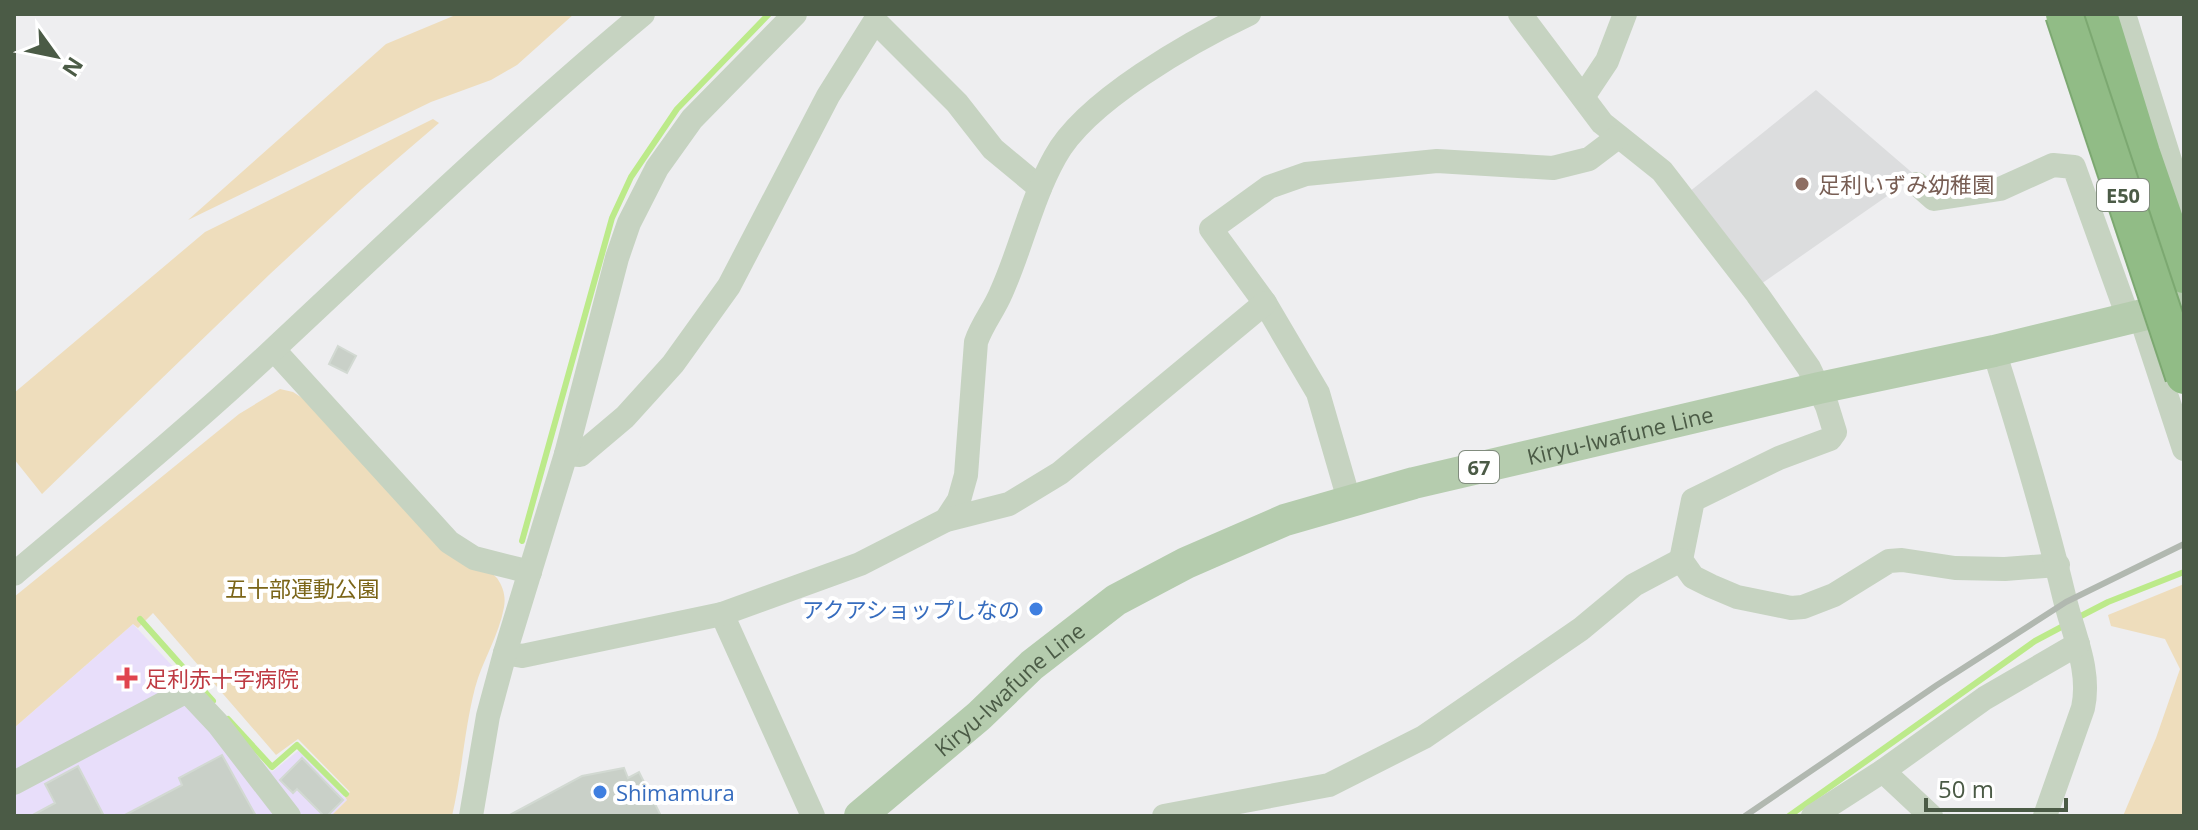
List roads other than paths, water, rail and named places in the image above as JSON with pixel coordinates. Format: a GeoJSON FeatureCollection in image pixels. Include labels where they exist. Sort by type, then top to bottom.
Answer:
{"type":"FeatureCollection","features":[{"type":"Feature","properties":{"kind":"highway","name":"E50"},"geometry":{"type":"LineString","coordinates":[[2064,14],[2184,376]]}},
{"type":"Feature","properties":{"kind":"highway","name":"E50"},"geometry":{"type":"LineString","coordinates":[[2099,14],[2184,275]]}},
{"type":"Feature","properties":{"kind":"main road","name":"Kiryu-Iwafune Line"},"geometry":{"type":"LineString","coordinates":[[860,816],[979,716],[1032,665],[1116,600],[1236,539],[1285,520],[1414,483],[2184,305]]}},
{"type":"Feature","properties":{"kind":"street"},"geometry":{"type":"LineString","coordinates":[[14,574],[123,484],[274,350],[424,206],[643,14]]}},
{"type":"Feature","properties":{"kind":"street"},"geometry":{"type":"LineString","coordinates":[[471,816],[488,716],[505,653],[566,454],[617,258],[641,195],[692,119],[795,14]]}},
{"type":"Feature","properties":{"kind":"street"},"geometry":{"type":"LineString","coordinates":[[946,520],[959,500],[966,475],[976,342],[1001,295],[1040,188],[1056,155],[1072,132],[1092,113],[1170,56],[1249,14]]}},
{"type":"Feature","properties":{"kind":"street"},"geometry":{"type":"LineString","coordinates":[[1520,14],[1602,123],[1662,171],[1757,294],[1819,388],[1835,432],[1830,439],[1779,458],[1693,500],[1681,560],[1693,577],[1737,597],[1791,608],[1803,607],[1834,595],[1889,561],[1955,568],[2037,569],[2058,565]]}},
{"type":"Feature","properties":{"kind":"street"},"geometry":{"type":"LineString","coordinates":[[1583,97],[1607,61],[1625,14]]}},
{"type":"Feature","properties":{"kind":"street"},"geometry":{"type":"LineString","coordinates":[[2124,14],[2184,205]]}},
{"type":"Feature","properties":{"kind":"street"},"geometry":{"type":"LineString","coordinates":[[566,454],[580,455],[625,417],[673,364],[719,299],[873,16],[957,103],[993,149],[1040,188]]}},
{"type":"Feature","properties":{"kind":"street"},"geometry":{"type":"LineString","coordinates":[[1349,500],[1318,393],[1265,303],[1211,229],[1269,187],[1306,174],[1437,161],[1535,169],[1568,167],[1589,159],[1618,137]]}},
{"type":"Feature","properties":{"kind":"street"},"geometry":{"type":"LineString","coordinates":[[1917,184],[1934,199],[2000,189],[2053,165],[2074,167],[2184,449]]}},
{"type":"Feature","properties":{"kind":"street"},"geometry":{"type":"LineString","coordinates":[[505,653],[522,656],[722,614],[860,564],[946,520],[1009,504],[1060,473],[1265,303]]}},
{"type":"Feature","properties":{"kind":"street"},"geometry":{"type":"LineString","coordinates":[[274,350],[449,542],[474,558],[530,572]]}},
{"type":"Feature","properties":{"kind":"street"},"geometry":{"type":"LineString","coordinates":[[1994,351],[2058,565],[2087,693],[2045,816]]}},
{"type":"Feature","properties":{"kind":"street"},"geometry":{"type":"LineString","coordinates":[[1164,816],[1329,785],[1424,737],[1581,629],[1634,585],[1681,560]]}},
{"type":"Feature","properties":{"kind":"street"},"geometry":{"type":"LineString","coordinates":[[722,614],[813,816]]}},
{"type":"Feature","properties":{"kind":"street"},"geometry":{"type":"LineString","coordinates":[[1813,816],[1883,771],[2075,631]]}},
{"type":"Feature","properties":{"kind":"street"},"geometry":{"type":"LineString","coordinates":[[14,783],[187,691],[218,724],[289,816]]}},
{"type":"Feature","properties":{"kind":"street"},"geometry":{"type":"LineString","coordinates":[[1883,771],[1931,816]]}},
{"type":"Feature","properties":{"kind":"waterway"},"geometry":{"type":"LineString","coordinates":[[522,541],[612,218],[631,177],[677,109],[769,14]]}},
{"type":"Feature","properties":{"kind":"waterway"},"geometry":{"type":"LineString","coordinates":[[2077,618],[2108,602],[2184,572]]}},
{"type":"Feature","properties":{"kind":"waterway"},"geometry":{"type":"LineString","coordinates":[[140,619],[213,701]]}},
{"type":"Feature","properties":{"kind":"waterway"},"geometry":{"type":"LineString","coordinates":[[1789,816],[2035,641],[2067,624]]}},
{"type":"Feature","properties":{"kind":"waterway"},"geometry":{"type":"LineString","coordinates":[[228,719],[272,767],[297,745],[346,794]]}},
{"type":"Feature","properties":{"kind":"railway"},"geometry":{"type":"LineString","coordinates":[[1745,816],[1937,685],[2066,602],[2184,544]]}},
{"type":"Feature","properties":{"kind":"place","name":"足利いずみ幼稚園"},"geometry":{"type":"Point","coordinates":[1802,184]}},
{"type":"Feature","properties":{"kind":"place","name":"アクアショップしなの"},"geometry":{"type":"Point","coordinates":[1036,609]}},
{"type":"Feature","properties":{"kind":"place","name":"足利赤十字病院"},"geometry":{"type":"Point","coordinates":[127,678]}},
{"type":"Feature","properties":{"kind":"place","name":"Shimamura"},"geometry":{"type":"Point","coordinates":[600,792]}},
{"type":"Feature","properties":{"kind":"park label","name":"五十部運動公園"},"geometry":{"type":"Point","coordinates":[302,588]}}]}
